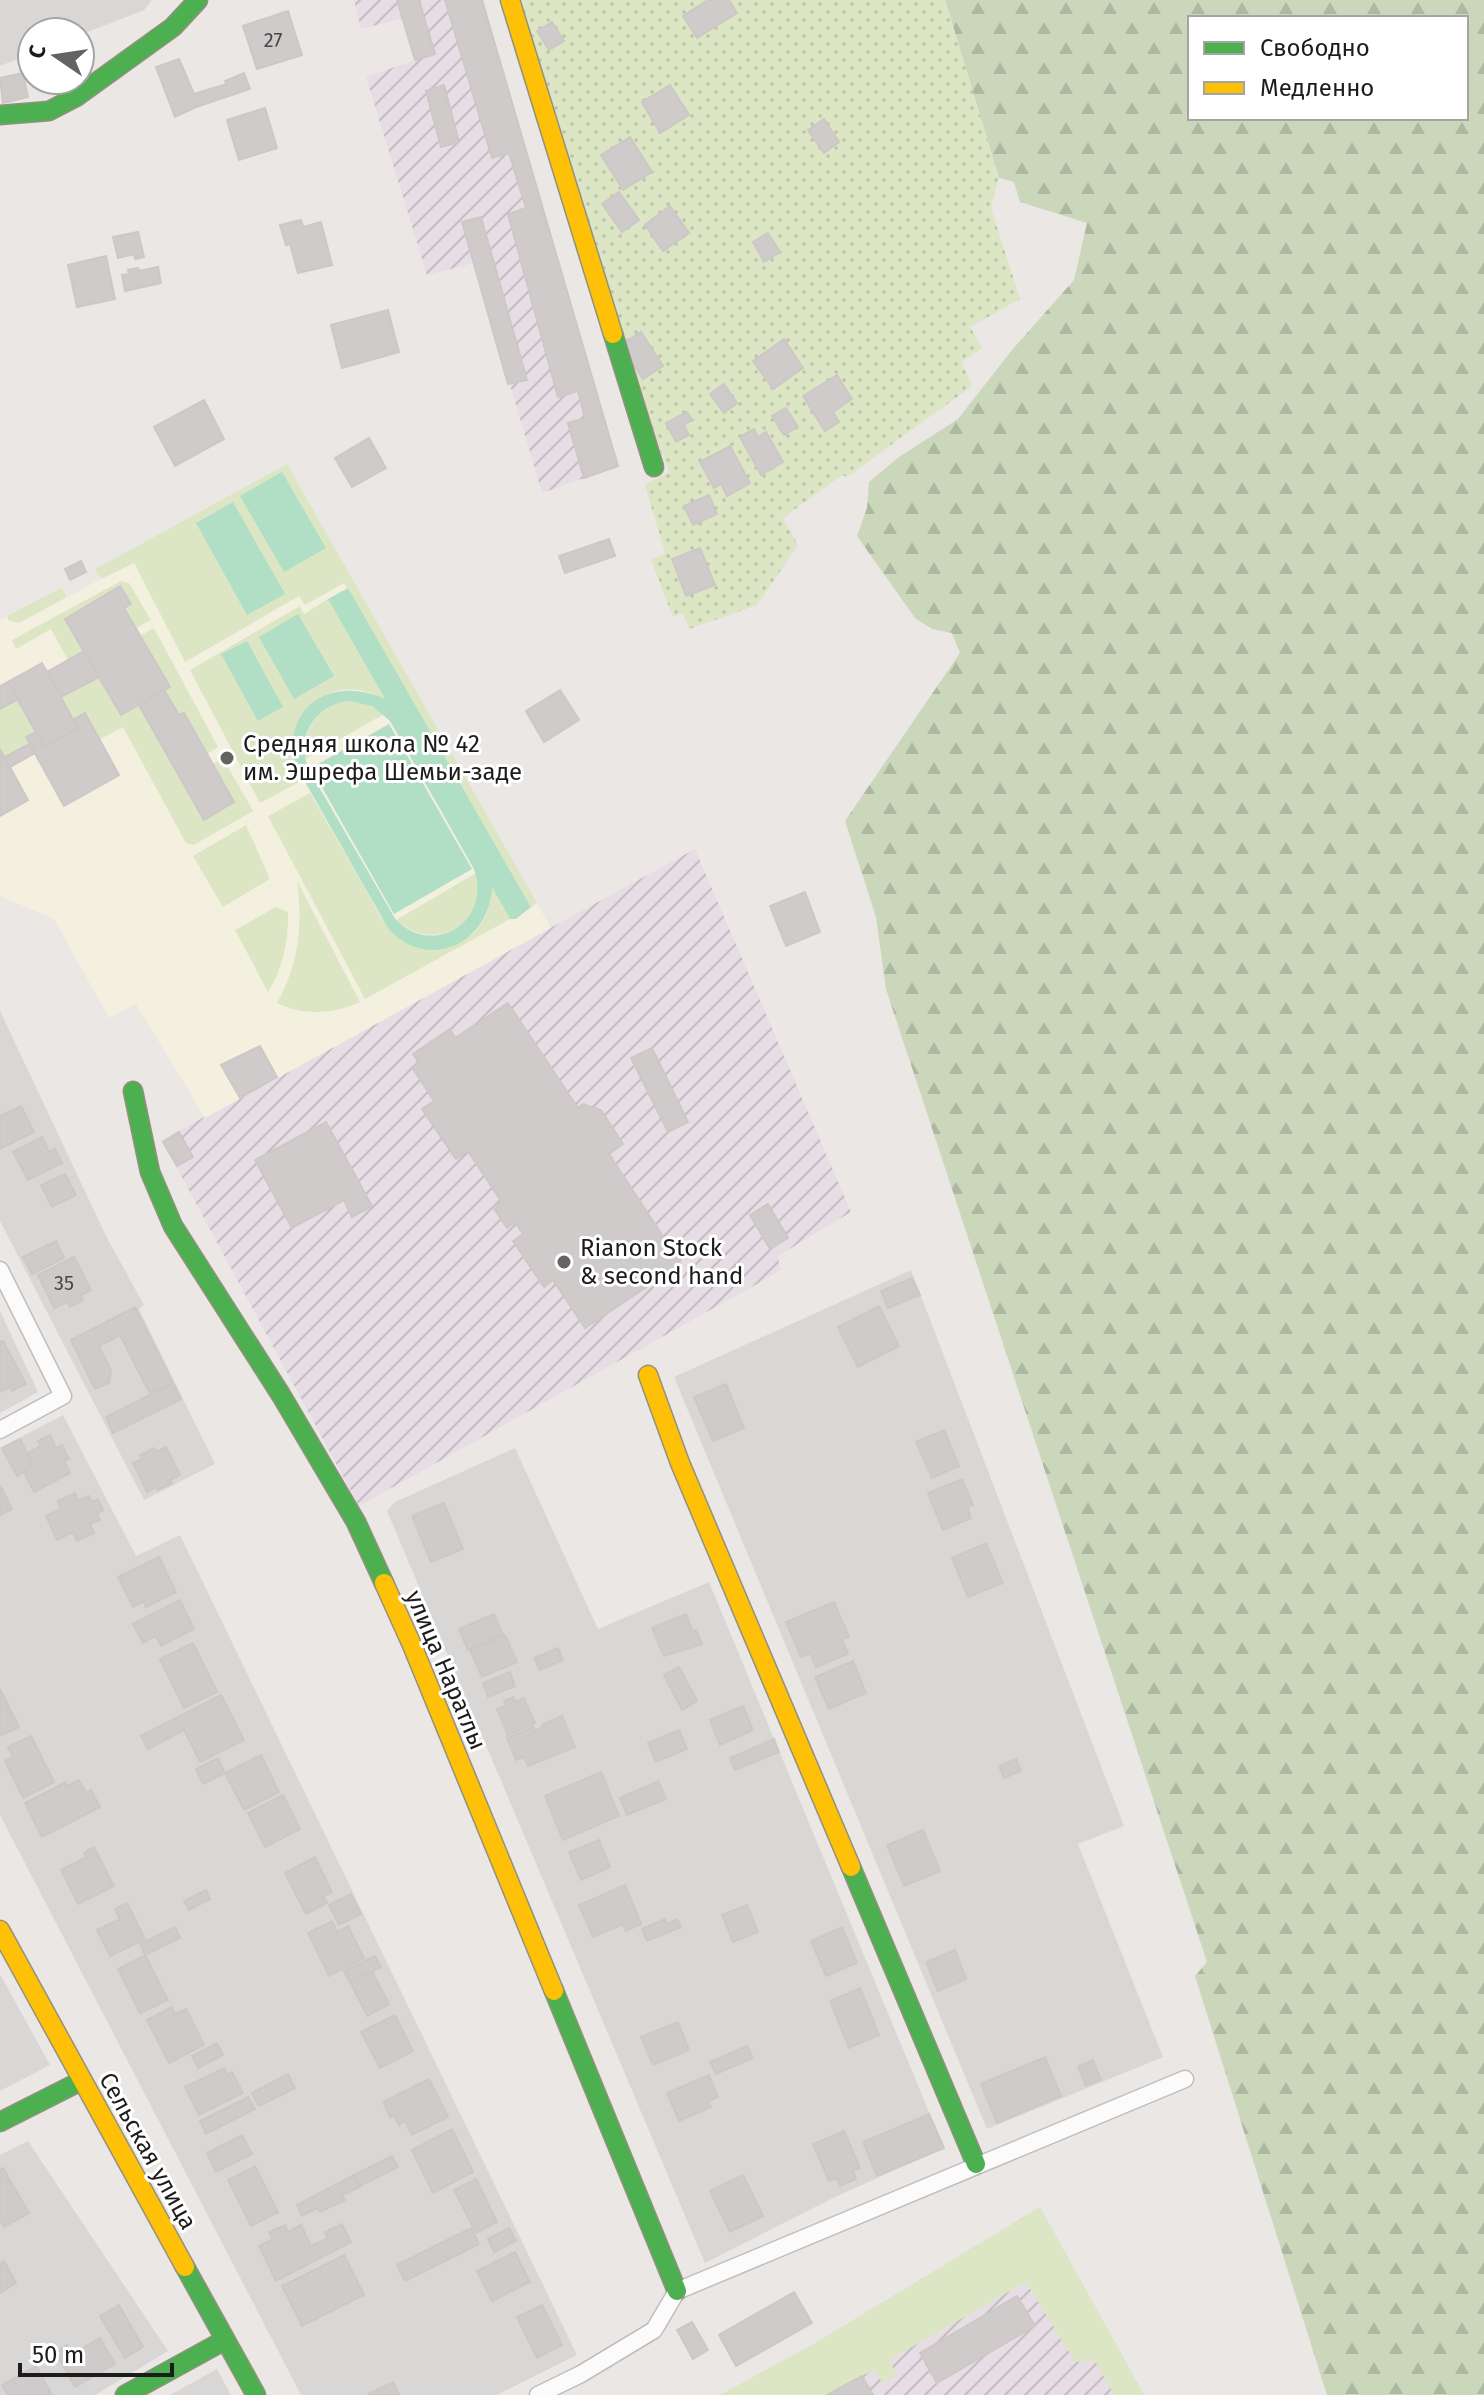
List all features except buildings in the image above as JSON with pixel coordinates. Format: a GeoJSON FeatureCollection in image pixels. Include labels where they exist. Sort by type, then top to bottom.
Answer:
{"type":"FeatureCollection","features":[{"type":"Feature","properties":{"kind":"street"},"geometry":{"type":"LineString","coordinates":[[0,115],[49,111],[76,97],[173,27],[198,0]]}},
{"type":"Feature","properties":{"kind":"street"},"geometry":{"type":"LineString","coordinates":[[510,0],[654,467]]}},
{"type":"Feature","properties":{"kind":"street","name":"улица Наратлы"},"geometry":{"type":"LineString","coordinates":[[133,1091],[150,1172],[173,1226],[281,1395],[356,1522],[412,1645],[677,2291]]}},
{"type":"Feature","properties":{"kind":"street"},"geometry":{"type":"LineString","coordinates":[[0,1270],[63,1396],[0,1430]]}},
{"type":"Feature","properties":{"kind":"street"},"geometry":{"type":"LineString","coordinates":[[648,1375],[680,1463],[976,2164]]}},
{"type":"Feature","properties":{"kind":"street","name":"Сельская улица"},"geometry":{"type":"LineString","coordinates":[[0,1930],[256,2395]]}},
{"type":"Feature","properties":{"kind":"street"},"geometry":{"type":"LineString","coordinates":[[538,2395],[581,2374],[654,2330],[677,2291],[1185,2079]]}},
{"type":"Feature","properties":{"kind":"street"},"geometry":{"type":"LineString","coordinates":[[0,2122],[81,2081]]}},
{"type":"Feature","properties":{"kind":"street"},"geometry":{"type":"LineString","coordinates":[[125,2395],[225,2340]]}},
{"type":"Feature","properties":{"kind":"shaded area"},"geometry":{"type":"Polygon","coordinates":[[[0,0],[152,0],[144,10],[96,29],[96,16],[16,16],[16,60],[0,66],[0,0]]]}},
{"type":"Feature","properties":{"kind":"shaded area"},"geometry":{"type":"Polygon","coordinates":[[[354,0],[483,0],[618,466],[542,493],[474,263],[427,275],[366,77],[415,60],[403,18],[361,29],[354,0]]]}},
{"type":"Feature","properties":{"kind":"shaded area","name":"Средняя школа № 42 им. Эшрефа Шемьи-заде"},"geometry":{"type":"Polygon","coordinates":[[[287,464],[551,928],[205,1118],[136,1004],[109,1018],[54,919],[0,896],[0,620],[61,588],[68,597],[101,579],[95,569],[287,464]]]}},
{"type":"Feature","properties":{"kind":"shaded area"},"geometry":{"type":"Polygon","coordinates":[[[695,849],[851,1212],[778,1256],[780,1271],[359,1506],[162,1140],[695,849]]]}},
{"type":"Feature","properties":{"kind":"shaded area"},"geometry":{"type":"Polygon","coordinates":[[[0,1011],[107,1238],[144,1305],[139,1309],[215,1464],[144,1500],[0,1221],[0,1011]]]}},
{"type":"Feature","properties":{"kind":"shaded area"},"geometry":{"type":"Polygon","coordinates":[[[911,1270],[1124,1826],[1078,1844],[1163,2057],[987,2129],[674,1377],[911,1270]]]}},
{"type":"Feature","properties":{"kind":"shaded area"},"geometry":{"type":"Polygon","coordinates":[[[0,1311],[38,1392],[0,1413],[0,1311]]]}},
{"type":"Feature","properties":{"kind":"shaded area"},"geometry":{"type":"Polygon","coordinates":[[[63,1415],[136,1556],[180,1535],[577,2355],[497,2395],[301,2395],[0,1815],[0,1448],[63,1415]]]}},
{"type":"Feature","properties":{"kind":"shaded area"},"geometry":{"type":"Polygon","coordinates":[[[515,1448],[598,1629],[709,1582],[944,2148],[833,2198],[705,2263],[387,1511],[395,1502],[515,1448]]]}},
{"type":"Feature","properties":{"kind":"shaded area"},"geometry":{"type":"Polygon","coordinates":[[[0,1974],[50,2065],[0,2091],[0,1974]]]}},
{"type":"Feature","properties":{"kind":"shaded area"},"geometry":{"type":"Polygon","coordinates":[[[28,2141],[168,2351],[95,2395],[0,2395],[0,2155],[28,2141]]]}},
{"type":"Feature","properties":{"kind":"shaded area"},"geometry":{"type":"Polygon","coordinates":[[[1040,2207],[1144,2395],[721,2395],[817,2342],[1040,2207]]]}},
{"type":"Feature","properties":{"kind":"shaded area"},"geometry":{"type":"Polygon","coordinates":[[[217,2369],[231,2395],[170,2395],[217,2369]]]}},
{"type":"Feature","properties":{"kind":"green space"},"geometry":{"type":"Polygon","coordinates":[[[521,0],[945,0],[999,178],[991,208],[1020,299],[970,327],[982,348],[962,362],[972,386],[847,477],[842,475],[783,518],[798,545],[757,605],[689,629],[683,613],[673,617],[651,560],[665,553],[645,485],[669,472],[657,442],[521,0]]]}},
{"type":"Feature","properties":{"kind":"green space"},"geometry":{"type":"Polygon","coordinates":[[[945,0],[1484,0],[1484,2395],[1327,2395],[1195,1976],[1207,1962],[886,989],[876,917],[845,821],[960,653],[952,633],[932,629],[915,618],[857,536],[867,508],[869,482],[899,457],[958,419],[1012,350],[1074,280],[1087,223],[1020,202],[1014,182],[999,178],[945,0]]]}},
{"type":"Feature","properties":{"kind":"green space"},"geometry":{"type":"Polygon","coordinates":[[[287,464],[537,903],[531,907],[344,583],[305,605],[299,596],[185,662],[134,563],[101,579],[95,569],[287,464]]]}},
{"type":"Feature","properties":{"kind":"green space"},"geometry":{"type":"Polygon","coordinates":[[[282,472],[326,548],[284,572],[240,496],[282,472]]]}},
{"type":"Feature","properties":{"kind":"green space"},"geometry":{"type":"Polygon","coordinates":[[[233,502],[285,594],[247,615],[196,523],[233,502]]]}},
{"type":"Feature","properties":{"kind":"green space"},"geometry":{"type":"Polygon","coordinates":[[[121,581],[129,583],[151,620],[136,628],[124,608],[120,587],[65,618],[84,651],[68,660],[51,629],[16,649],[12,640],[121,581]]]}},
{"type":"Feature","properties":{"kind":"green space"},"geometry":{"type":"Polygon","coordinates":[[[61,588],[67,597],[19,623],[9,621],[7,616],[61,588]]]}},
{"type":"Feature","properties":{"kind":"green space"},"geometry":{"type":"Polygon","coordinates":[[[348,588],[531,907],[516,919],[510,919],[492,887],[489,907],[481,923],[455,945],[439,950],[422,949],[405,943],[389,930],[296,766],[293,745],[296,726],[315,701],[347,691],[366,692],[385,699],[328,599],[348,588]],[[350,701],[338,703],[319,715],[307,733],[305,756],[308,768],[396,920],[411,931],[427,935],[443,934],[468,918],[475,904],[477,888],[474,869],[390,721],[372,706],[350,701]]]}},
{"type":"Feature","properties":{"kind":"green space"},"geometry":{"type":"Polygon","coordinates":[[[328,599],[386,701],[365,691],[345,690],[327,695],[312,705],[301,720],[295,738],[296,759],[303,780],[260,803],[190,670],[300,606],[304,614],[328,599]]]}},
{"type":"Feature","properties":{"kind":"green space"},"geometry":{"type":"Polygon","coordinates":[[[298,614],[334,676],[294,699],[259,637],[298,614]]]}},
{"type":"Feature","properties":{"kind":"green space"},"geometry":{"type":"Polygon","coordinates":[[[154,628],[218,747],[207,754],[184,713],[179,715],[164,690],[169,686],[140,636],[154,628]]]}},
{"type":"Feature","properties":{"kind":"green space"},"geometry":{"type":"Polygon","coordinates":[[[247,641],[283,707],[258,721],[221,654],[247,641]]]}},
{"type":"Feature","properties":{"kind":"green space"},"geometry":{"type":"Polygon","coordinates":[[[99,677],[121,715],[139,705],[204,819],[234,802],[212,764],[223,758],[253,811],[194,845],[186,843],[123,727],[99,740],[84,713],[74,719],[61,697],[99,677]]]}},
{"type":"Feature","properties":{"kind":"green space"},"geometry":{"type":"Polygon","coordinates":[[[18,699],[36,732],[26,737],[29,744],[5,757],[0,749],[0,709],[18,699]]]}},
{"type":"Feature","properties":{"kind":"green space"},"geometry":{"type":"Polygon","coordinates":[[[355,701],[368,704],[384,714],[305,759],[307,736],[316,718],[332,705],[355,701]]]}},
{"type":"Feature","properties":{"kind":"green space"},"geometry":{"type":"Polygon","coordinates":[[[389,724],[472,869],[394,914],[311,768],[389,724]]]}},
{"type":"Feature","properties":{"kind":"green space"},"geometry":{"type":"Polygon","coordinates":[[[310,793],[383,921],[404,942],[420,948],[436,949],[453,946],[469,937],[485,918],[491,885],[510,919],[365,999],[268,816],[310,793]]]}},
{"type":"Feature","properties":{"kind":"green space"},"geometry":{"type":"Polygon","coordinates":[[[246,825],[270,879],[223,907],[193,856],[246,825]]]}},
{"type":"Feature","properties":{"kind":"green space"},"geometry":{"type":"Polygon","coordinates":[[[476,873],[478,892],[474,907],[467,920],[456,929],[442,934],[427,934],[411,930],[396,920],[476,873]]]}},
{"type":"Feature","properties":{"kind":"green space"},"geometry":{"type":"Polygon","coordinates":[[[297,881],[360,1002],[318,1012],[297,1010],[277,1003],[290,974],[298,944],[300,913],[297,881]]]}},
{"type":"Feature","properties":{"kind":"green space"},"geometry":{"type":"Polygon","coordinates":[[[276,907],[288,912],[287,933],[281,964],[268,992],[235,930],[276,907]]]}},
{"type":"Feature","properties":{"kind":"green space"},"geometry":{"type":"Polygon","coordinates":[[[1040,2207],[1144,2395],[1114,2395],[1095,2361],[1075,2362],[1026,2282],[889,2360],[897,2375],[882,2383],[875,2369],[827,2395],[720,2395],[817,2342],[1040,2207]]]}},
{"type":"Feature","properties":{"kind":"traffic: fast"},"geometry":{"type":"LineString","coordinates":[[0,115],[49,111],[76,97],[173,27],[198,0]]}},
{"type":"Feature","properties":{"kind":"traffic: fast"},"geometry":{"type":"LineString","coordinates":[[613,334],[654,467]]}},
{"type":"Feature","properties":{"kind":"traffic: fast"},"geometry":{"type":"LineString","coordinates":[[133,1091],[150,1172],[173,1226],[281,1395],[356,1522],[384,1583]]}},
{"type":"Feature","properties":{"kind":"traffic: fast"},"geometry":{"type":"LineString","coordinates":[[851,1867],[976,2164]]}},
{"type":"Feature","properties":{"kind":"traffic: fast"},"geometry":{"type":"LineString","coordinates":[[554,1991],[677,2291]]}},
{"type":"Feature","properties":{"kind":"traffic: fast"},"geometry":{"type":"LineString","coordinates":[[0,2122],[81,2081]]}},
{"type":"Feature","properties":{"kind":"traffic: fast"},"geometry":{"type":"LineString","coordinates":[[185,2267],[256,2395]]}},
{"type":"Feature","properties":{"kind":"traffic: fast"},"geometry":{"type":"LineString","coordinates":[[125,2395],[225,2340]]}},
{"type":"Feature","properties":{"kind":"traffic: slow"},"geometry":{"type":"LineString","coordinates":[[510,0],[613,334]]}},
{"type":"Feature","properties":{"kind":"traffic: slow"},"geometry":{"type":"LineString","coordinates":[[648,1375],[680,1463],[851,1867]]}},
{"type":"Feature","properties":{"kind":"traffic: slow"},"geometry":{"type":"LineString","coordinates":[[384,1583],[554,1991]]}},
{"type":"Feature","properties":{"kind":"traffic: slow"},"geometry":{"type":"LineString","coordinates":[[0,1930],[185,2267]]}},
{"type":"Feature","properties":{"kind":"place","name":"Средняя школа № 42 им. Эшрефа Шемьи-заде"},"geometry":{"type":"Point","coordinates":[227,758]}},
{"type":"Feature","properties":{"kind":"place","name":"Rianon Stock & second hand"},"geometry":{"type":"Point","coordinates":[564,1262]}}]}
